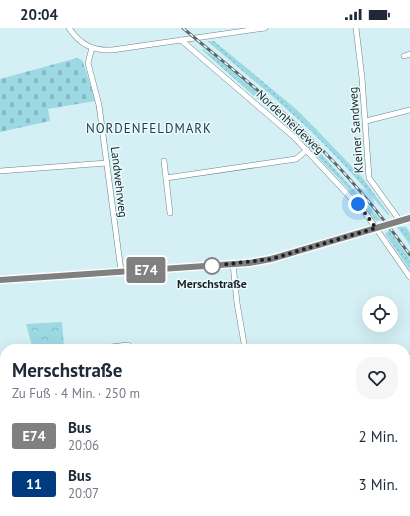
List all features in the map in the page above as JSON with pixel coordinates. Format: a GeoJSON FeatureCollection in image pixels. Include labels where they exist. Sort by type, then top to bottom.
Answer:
{"type":"FeatureCollection","features":[{"type":"Feature","properties":{"kind":"main road"},"geometry":{"type":"LineString","coordinates":[[0,280],[233,264],[271,259],[410,218]]}},
{"type":"Feature","properties":{"kind":"street"},"geometry":{"type":"LineString","coordinates":[[70,28],[79,40],[92,48],[101,50],[112,50],[265,28]]}},
{"type":"Feature","properties":{"kind":"street","name":"Kleiner Sandweg"},"geometry":{"type":"LineString","coordinates":[[356,28],[366,121],[369,178],[400,221]]}},
{"type":"Feature","properties":{"kind":"street","name":"Nordenheideweg"},"geometry":{"type":"LineString","coordinates":[[181,40],[273,118],[307,150],[366,214],[410,277]]}},
{"type":"Feature","properties":{"kind":"street","name":"Landwehrweg"},"geometry":{"type":"LineString","coordinates":[[92,48],[88,63],[99,105],[121,272]]}},
{"type":"Feature","properties":{"kind":"street"},"geometry":{"type":"LineString","coordinates":[[404,56],[410,54]]}},
{"type":"Feature","properties":{"kind":"street"},"geometry":{"type":"LineString","coordinates":[[366,121],[410,110]]}},
{"type":"Feature","properties":{"kind":"street"},"geometry":{"type":"LineString","coordinates":[[166,178],[296,159],[307,150]]}},
{"type":"Feature","properties":{"kind":"street"},"geometry":{"type":"LineString","coordinates":[[164,161],[170,213]]}},
{"type":"Feature","properties":{"kind":"street"},"geometry":{"type":"LineString","coordinates":[[0,172],[107,163]]}},
{"type":"Feature","properties":{"kind":"street"},"geometry":{"type":"LineString","coordinates":[[233,264],[237,303],[244,344]]}},
{"type":"Feature","properties":{"kind":"green space"},"geometry":{"type":"Polygon","coordinates":[[[207,41],[214,41],[296,109],[362,177],[389,216],[346,167],[310,130],[207,41]]]}},
{"type":"Feature","properties":{"kind":"green space"},"geometry":{"type":"Polygon","coordinates":[[[203,49],[220,61],[268,101],[305,136],[381,220],[376,221],[341,181],[290,128],[202,50],[203,49]]]}},
{"type":"Feature","properties":{"kind":"green space"},"geometry":{"type":"Polygon","coordinates":[[[77,58],[82,60],[95,101],[48,109],[50,121],[0,132],[0,79],[77,58]]]}},
{"type":"Feature","properties":{"kind":"green space"},"geometry":{"type":"Polygon","coordinates":[[[397,227],[406,227],[410,233],[410,245],[397,227]]]}},
{"type":"Feature","properties":{"kind":"green space"},"geometry":{"type":"Polygon","coordinates":[[[389,230],[410,259],[410,270],[385,234],[389,230]]]}},
{"type":"Feature","properties":{"kind":"green space"},"geometry":{"type":"Polygon","coordinates":[[[62,322],[64,344],[31,344],[26,324],[62,322]]]}},
{"type":"Feature","properties":{"kind":"railway"},"geometry":{"type":"LineString","coordinates":[[183,28],[277,107],[321,149],[361,192],[410,255]]}},
{"type":"Feature","properties":{"kind":"bus line","name":"E74"},"geometry":{"type":"LineString","coordinates":[[0,280],[249,263],[271,259],[410,218]]}},
{"type":"Feature","properties":{"kind":"place","name":"Merschstraße"},"geometry":{"type":"Point","coordinates":[212,266]}},
{"type":"Feature","properties":{"kind":"district","name":"NORDENFELDMARK"},"geometry":{"type":"Point","coordinates":[149,128]}},
{"type":"Feature","properties":{"kind":"route"},"geometry":{"type":"LineString","coordinates":[[212,266],[249,263],[271,259],[376,228],[358,204]]}}]}
